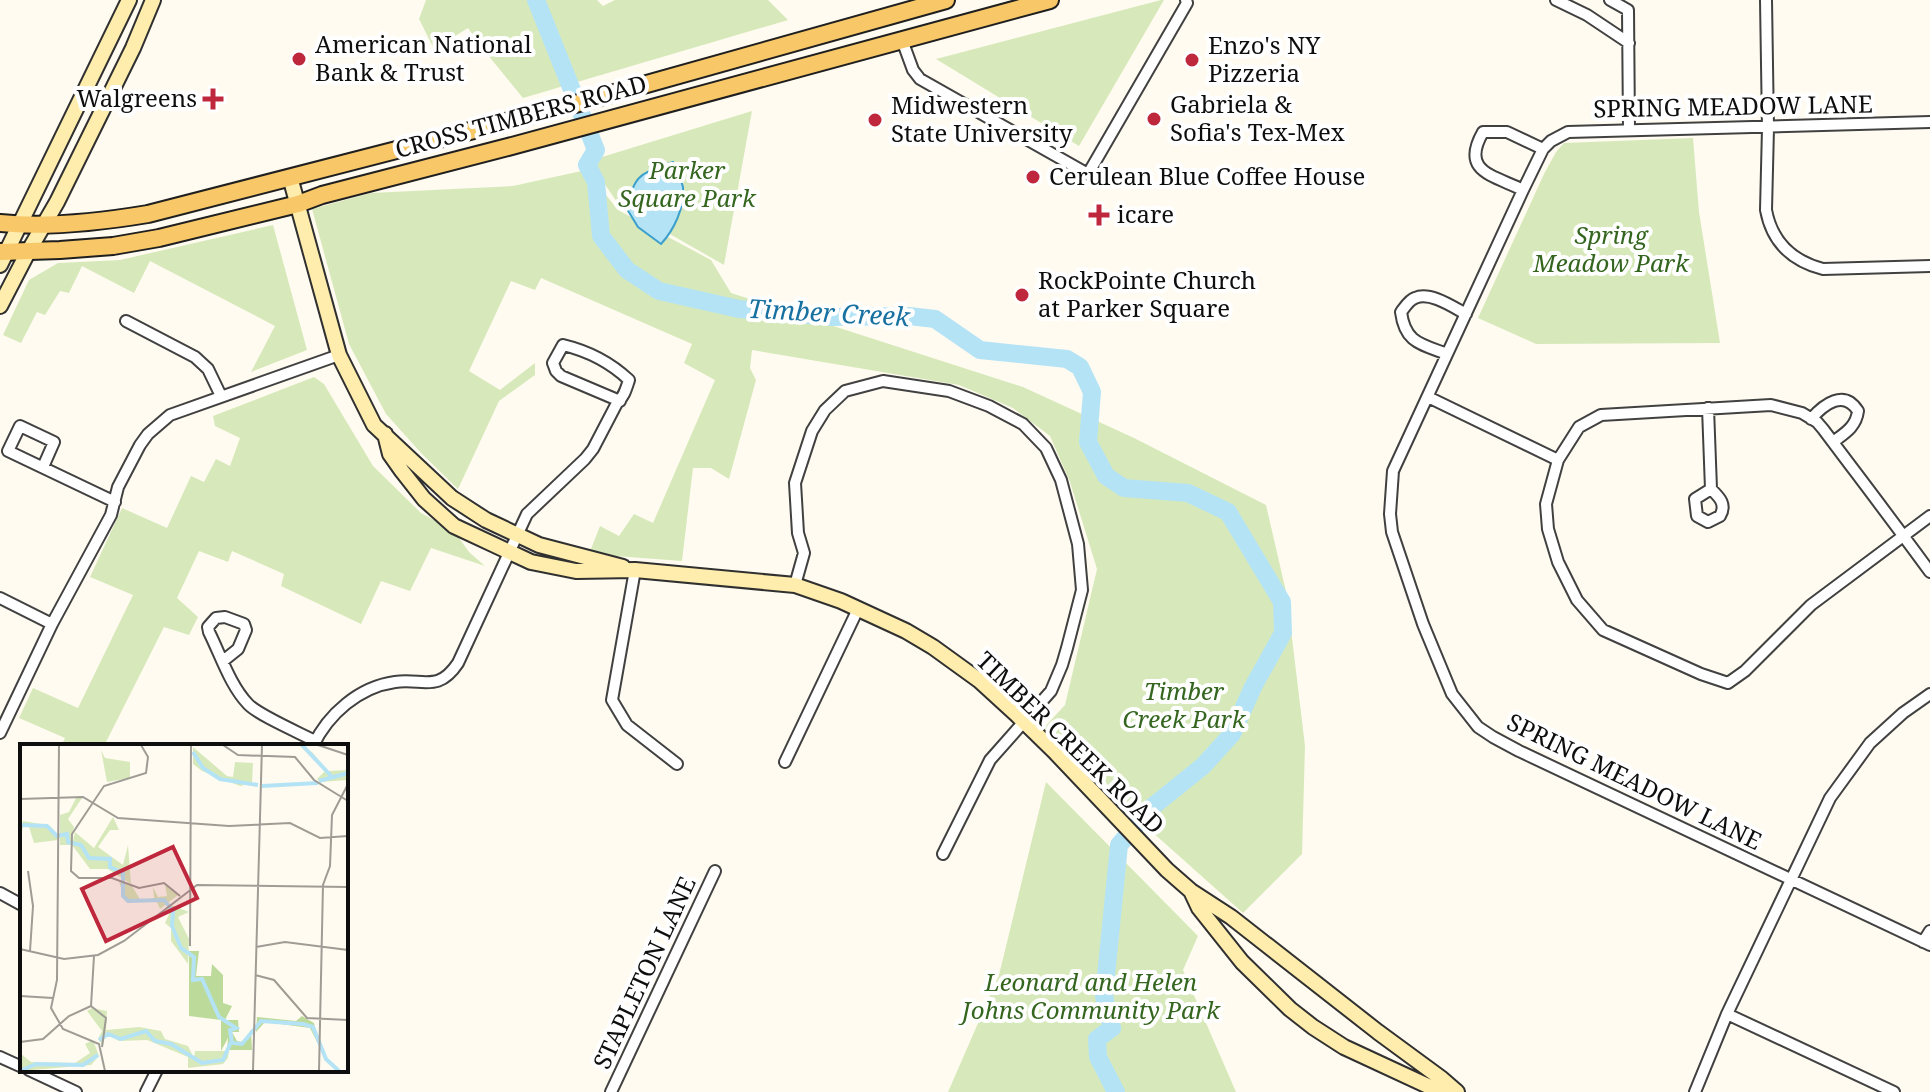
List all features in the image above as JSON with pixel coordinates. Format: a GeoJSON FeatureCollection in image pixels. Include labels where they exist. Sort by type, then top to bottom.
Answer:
{"type":"FeatureCollection","features":[{"type":"Feature","properties":{"kind":"main road","name":"CROSS TIMBERS ROAD"},"geometry":{"type":"LineString","coordinates":[[0,223],[19,225],[111,220],[148,214],[536,114],[946,0]]}},
{"type":"Feature","properties":{"kind":"main road","name":"CROSS TIMBERS ROAD"},"geometry":{"type":"LineString","coordinates":[[2,257],[28,252],[113,246],[159,238],[298,204],[322,195],[1050,0]]}},
{"type":"Feature","properties":{"kind":"main road"},"geometry":{"type":"LineString","coordinates":[[897,13],[902,40]]}},
{"type":"Feature","properties":{"kind":"street"},"geometry":{"type":"LineString","coordinates":[[2,257],[129,0]]}},
{"type":"Feature","properties":{"kind":"street"},"geometry":{"type":"LineString","coordinates":[[0,306],[57,202],[133,48],[153,0]]}},
{"type":"Feature","properties":{"kind":"street"},"geometry":{"type":"LineString","coordinates":[[902,40],[913,70],[920,79],[1088,174],[1186,0]]}},
{"type":"Feature","properties":{"kind":"street"},"geometry":{"type":"LineString","coordinates":[[1556,0],[1587,15],[1629,43]]}},
{"type":"Feature","properties":{"kind":"street"},"geometry":{"type":"LineString","coordinates":[[1610,0],[1628,10],[1629,129]]}},
{"type":"Feature","properties":{"kind":"street"},"geometry":{"type":"LineString","coordinates":[[1766,0],[1766,210],[1772,232],[1786,252],[1807,265],[1823,269],[1930,266]]}},
{"type":"Feature","properties":{"kind":"street"},"geometry":{"type":"LineString","coordinates":[[112,35],[133,48]]}},
{"type":"Feature","properties":{"kind":"street","name":"SPRING MEADOW LANE"},"geometry":{"type":"LineString","coordinates":[[1927,943],[1519,751],[1478,727],[1452,694],[1423,624],[1392,532],[1390,514],[1393,471],[1523,190],[1543,149],[1551,141],[1568,132],[1930,122]]}},
{"type":"Feature","properties":{"kind":"street"},"geometry":{"type":"LineString","coordinates":[[1523,190],[1480,169],[1474,160],[1475,147],[1483,132],[1507,132],[1543,149]]}},
{"type":"Feature","properties":{"kind":"street","name":"TIMBER CREEK ROAD"},"geometry":{"type":"LineString","coordinates":[[290,177],[339,355],[374,425],[452,498],[486,520],[548,548],[635,570]]}},
{"type":"Feature","properties":{"kind":"street"},"geometry":{"type":"LineString","coordinates":[[1447,354],[1415,341],[1403,328],[1401,312],[1412,298],[1423,295],[1466,314]]}},
{"type":"Feature","properties":{"kind":"street"},"geometry":{"type":"LineString","coordinates":[[126,321],[195,357],[208,369],[221,396]]}},
{"type":"Feature","properties":{"kind":"street"},"geometry":{"type":"LineString","coordinates":[[223,661],[238,649],[246,630],[244,624],[225,617],[216,618],[208,627],[223,661],[237,689],[250,707],[314,743],[330,719],[353,699],[374,687],[398,681],[431,683],[441,680],[458,663],[527,514],[585,459],[593,449],[620,401],[625,392],[629,380],[612,366],[563,345],[553,363],[561,376],[620,401]]}},
{"type":"Feature","properties":{"kind":"street"},"geometry":{"type":"LineString","coordinates":[[0,733],[52,624],[111,515],[118,487],[148,434],[170,415],[339,355]]}},
{"type":"Feature","properties":{"kind":"street"},"geometry":{"type":"LineString","coordinates":[[795,585],[804,553],[798,533],[795,483],[812,431],[825,410],[845,391],[883,381],[949,391],[989,406],[1023,424],[1046,448],[1061,480],[1078,544],[1082,590],[1062,665],[1051,691],[990,760],[943,854]]}},
{"type":"Feature","properties":{"kind":"street"},"geometry":{"type":"LineString","coordinates":[[1428,397],[1558,460]]}},
{"type":"Feature","properties":{"kind":"street"},"geometry":{"type":"LineString","coordinates":[[1811,419],[1820,408],[1832,401],[1846,399],[1854,403],[1858,411],[1857,420],[1852,428],[1833,442]]}},
{"type":"Feature","properties":{"kind":"street"},"geometry":{"type":"LineString","coordinates":[[1930,516],[1904,537],[1811,605],[1745,671],[1728,683],[1603,630],[1577,600],[1558,562],[1548,529],[1546,504],[1558,460],[1579,427],[1601,415],[1771,405],[1802,413],[1817,422],[1833,442],[1904,537],[1930,572]]}},
{"type":"Feature","properties":{"kind":"street"},"geometry":{"type":"LineString","coordinates":[[1708,408],[1711,489]]}},
{"type":"Feature","properties":{"kind":"street"},"geometry":{"type":"LineString","coordinates":[[43,467],[54,442],[20,426],[8,451],[115,502]]}},
{"type":"Feature","properties":{"kind":"street","name":"TIMBER CREEK ROAD"},"geometry":{"type":"LineString","coordinates":[[385,434],[390,454],[424,499],[454,526],[531,562],[559,569],[593,572],[635,570],[795,585],[906,631],[980,681],[1054,751],[1114,816],[1191,891],[1231,917],[1457,1092]]}},
{"type":"Feature","properties":{"kind":"street"},"geometry":{"type":"LineString","coordinates":[[635,570],[612,700],[627,725],[677,764]]}},
{"type":"Feature","properties":{"kind":"street"},"geometry":{"type":"LineString","coordinates":[[0,598],[52,624]]}},
{"type":"Feature","properties":{"kind":"street"},"geometry":{"type":"LineString","coordinates":[[785,762],[858,609]]}},
{"type":"Feature","properties":{"kind":"street"},"geometry":{"type":"LineString","coordinates":[[1695,1092],[1727,1014],[1830,798],[1870,743],[1930,694]]}},
{"type":"Feature","properties":{"kind":"street","name":"STAPLETON LANE"},"geometry":{"type":"LineString","coordinates":[[611,1092],[715,871]]}},
{"type":"Feature","properties":{"kind":"street","name":"TIMBER CREEK ROAD"},"geometry":{"type":"LineString","coordinates":[[1191,891],[1199,908],[1242,962],[1290,1009],[1344,1047],[1441,1092]]}},
{"type":"Feature","properties":{"kind":"street"},"geometry":{"type":"LineString","coordinates":[[0,893],[20,904]]}},
{"type":"Feature","properties":{"kind":"street"},"geometry":{"type":"LineString","coordinates":[[1927,943],[1930,931]]}},
{"type":"Feature","properties":{"kind":"street"},"geometry":{"type":"LineString","coordinates":[[1727,1014],[1894,1092]]}},
{"type":"Feature","properties":{"kind":"street"},"geometry":{"type":"LineString","coordinates":[[0,1057],[20,1066]]}},
{"type":"Feature","properties":{"kind":"street"},"geometry":{"type":"LineString","coordinates":[[33,1072],[76,1092]]}},
{"type":"Feature","properties":{"kind":"street"},"geometry":{"type":"LineString","coordinates":[[146,1092],[156,1072]]}},
{"type":"Feature","properties":{"kind":"green space"},"geometry":{"type":"Polygon","coordinates":[[[426,0],[597,0],[603,6],[615,0],[768,0],[788,20],[523,98],[468,28],[434,49],[419,19],[426,0]]]}},
{"type":"Feature","properties":{"kind":"green space"},"geometry":{"type":"Polygon","coordinates":[[[1164,0],[1079,146],[936,59],[1164,0]]]}},
{"type":"Feature","properties":{"kind":"green space","name":"Parker Square Park"},"geometry":{"type":"Polygon","coordinates":[[[752,111],[724,265],[619,205],[589,161],[752,111]]]}},
{"type":"Feature","properties":{"kind":"green space","name":"Spring Meadow Park"},"geometry":{"type":"Polygon","coordinates":[[[1693,138],[1699,212],[1720,343],[1536,344],[1478,318],[1544,174],[1564,143],[1693,138]]]}},
{"type":"Feature","properties":{"kind":"green space","name":"Timber Creek Park"},"geometry":{"type":"Polygon","coordinates":[[[586,170],[618,210],[711,260],[731,293],[1023,387],[1134,438],[1266,505],[1287,596],[1305,746],[1302,854],[1243,913],[1040,732],[1065,705],[1097,569],[1070,482],[1050,436],[1013,408],[959,385],[752,350],[750,368],[756,380],[729,479],[711,468],[693,468],[682,561],[589,554],[600,526],[619,536],[634,514],[653,523],[715,380],[684,363],[692,344],[541,278],[535,290],[511,281],[469,371],[500,390],[535,363],[535,375],[499,401],[458,489],[386,414],[349,344],[312,209],[371,193],[513,186],[586,170]]]}},
{"type":"Feature","properties":{"kind":"green space"},"geometry":{"type":"Polygon","coordinates":[[[273,225],[307,350],[251,372],[275,326],[150,261],[134,293],[82,266],[69,293],[60,291],[45,315],[37,312],[21,343],[3,335],[29,280],[58,263],[120,260],[273,225]]]}},
{"type":"Feature","properties":{"kind":"green space"},"geometry":{"type":"Polygon","coordinates":[[[314,377],[324,384],[373,466],[421,513],[454,531],[469,552],[485,566],[431,548],[410,591],[381,581],[361,624],[281,586],[284,574],[232,551],[228,562],[199,551],[177,598],[198,617],[189,635],[164,627],[105,744],[62,744],[65,738],[19,718],[33,688],[78,708],[133,595],[90,577],[122,508],[167,528],[191,476],[204,482],[216,459],[230,466],[240,438],[215,426],[213,416],[314,377]]]}},
{"type":"Feature","properties":{"kind":"green space","name":"Leonard and Helen Johns Community Park"},"geometry":{"type":"Polygon","coordinates":[[[1046,782],[1198,936],[1183,970],[1236,1092],[948,1092],[999,975],[1046,782]]]}},
{"type":"Feature","properties":{"kind":"water"},"geometry":{"type":"Polygon","coordinates":[[[673,162],[683,187],[682,202],[674,225],[661,244],[638,227],[627,209],[636,181],[653,169],[673,162]]]}},
{"type":"Feature","properties":{"kind":"waterway","name":"Timber Creek"},"geometry":{"type":"LineString","coordinates":[[536,0],[596,150],[587,165],[596,182],[601,236],[627,270],[659,291],[739,309],[831,317],[909,316],[935,319],[980,350],[1067,359],[1080,367],[1092,392],[1088,442],[1106,476],[1124,488],[1188,493],[1228,512],[1282,602],[1283,633],[1253,687],[1232,734],[1203,766],[1152,807],[1119,845],[1104,996],[1112,1028],[1097,1039],[1098,1057],[1116,1092]]}},
{"type":"Feature","properties":{"kind":"place","name":"American National Bank & Trust"},"geometry":{"type":"Point","coordinates":[299,59]}},
{"type":"Feature","properties":{"kind":"place","name":"Enzo's NY Pizzeria"},"geometry":{"type":"Point","coordinates":[1192,60]}},
{"type":"Feature","properties":{"kind":"place","name":"Walgreens"},"geometry":{"type":"Point","coordinates":[213,99]}},
{"type":"Feature","properties":{"kind":"place","name":"Gabriela & Sofia's Tex-Mex"},"geometry":{"type":"Point","coordinates":[1154,119]}},
{"type":"Feature","properties":{"kind":"place","name":"Midwestern State University"},"geometry":{"type":"Point","coordinates":[875,120]}},
{"type":"Feature","properties":{"kind":"place","name":"Cerulean Blue Coffee House"},"geometry":{"type":"Point","coordinates":[1033,177]}},
{"type":"Feature","properties":{"kind":"place","name":"icare"},"geometry":{"type":"Point","coordinates":[1099,215]}},
{"type":"Feature","properties":{"kind":"place","name":"RockPointe Church at Parker Square"},"geometry":{"type":"Point","coordinates":[1022,295]}}]}
